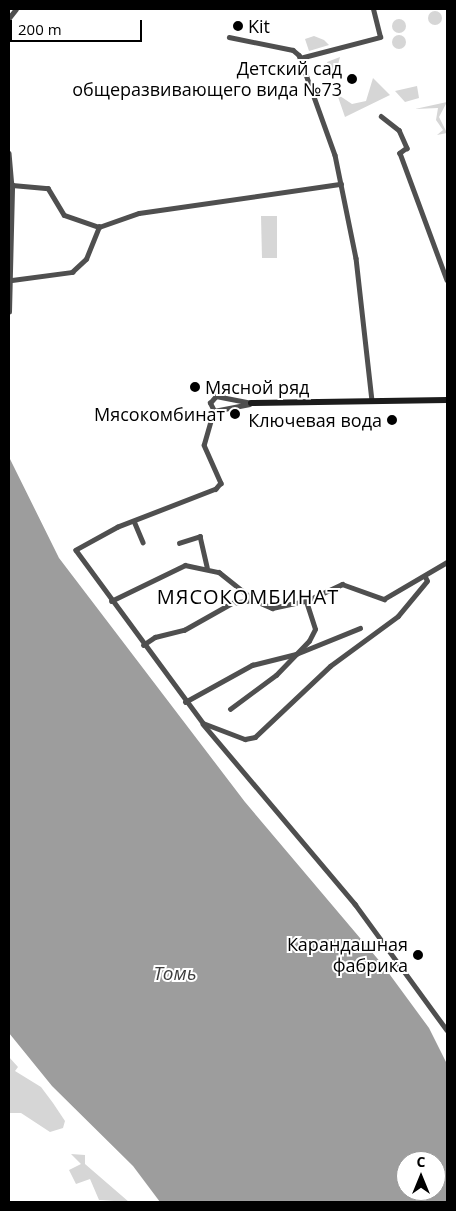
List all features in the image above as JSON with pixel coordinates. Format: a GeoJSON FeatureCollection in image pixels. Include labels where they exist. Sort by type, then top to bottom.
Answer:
{"type":"FeatureCollection","features":[{"type":"Feature","properties":{"kind":"street"},"geometry":{"type":"LineString","coordinates":[[9,18],[16,9]]}},
{"type":"Feature","properties":{"kind":"street"},"geometry":{"type":"LineString","coordinates":[[300,58],[380,37],[373,9]]}},
{"type":"Feature","properties":{"kind":"street"},"geometry":{"type":"LineString","coordinates":[[229,37],[293,50],[300,58],[340,184],[364,303],[372,400]]}},
{"type":"Feature","properties":{"kind":"street"},"geometry":{"type":"LineString","coordinates":[[381,116],[399,130],[404,141],[406,148],[400,153],[447,280]]}},
{"type":"Feature","properties":{"kind":"street"},"geometry":{"type":"LineString","coordinates":[[9,153],[12,185],[12,280],[9,312]]}},
{"type":"Feature","properties":{"kind":"street"},"geometry":{"type":"LineString","coordinates":[[12,185],[48,188],[64,215],[99,227],[187,203],[340,184]]}},
{"type":"Feature","properties":{"kind":"street"},"geometry":{"type":"LineString","coordinates":[[12,280],[72,272],[86,259],[99,227]]}},
{"type":"Feature","properties":{"kind":"street"},"geometry":{"type":"LineString","coordinates":[[251,403],[216,396],[210,403],[214,411],[204,445],[221,484],[206,494],[134,520],[76,550],[185,702],[355,904],[447,1030]]}},
{"type":"Feature","properties":{"kind":"street"},"geometry":{"type":"LineString","coordinates":[[214,411],[251,403],[447,400]]}},
{"type":"Feature","properties":{"kind":"street"},"geometry":{"type":"LineString","coordinates":[[134,520],[143,542]]}},
{"type":"Feature","properties":{"kind":"street"},"geometry":{"type":"LineString","coordinates":[[180,543],[200,536],[207,567]]}},
{"type":"Feature","properties":{"kind":"street"},"geometry":{"type":"LineString","coordinates":[[111,601],[181,566],[207,567],[234,580],[254,600],[272,608],[306,601],[342,584],[384,599],[425,577],[447,562]]}},
{"type":"Feature","properties":{"kind":"street"},"geometry":{"type":"LineString","coordinates":[[202,723],[246,739],[264,729],[330,666],[398,616],[427,581],[425,577]]}},
{"type":"Feature","properties":{"kind":"street"},"geometry":{"type":"LineString","coordinates":[[143,645],[155,637],[184,630],[232,604],[254,600]]}},
{"type":"Feature","properties":{"kind":"street"},"geometry":{"type":"LineString","coordinates":[[230,709],[296,654],[315,629],[306,601]]}},
{"type":"Feature","properties":{"kind":"street"},"geometry":{"type":"LineString","coordinates":[[185,702],[252,665],[296,654],[360,628]]}},
{"type":"Feature","properties":{"kind":"shaded area"},"geometry":{"type":"Polygon","coordinates":[[[432,11],[438,11],[442,18],[438,25],[432,25],[428,21],[428,15],[432,11]]]}},
{"type":"Feature","properties":{"kind":"shaded area"},"geometry":{"type":"Polygon","coordinates":[[[399,19],[404,21],[406,26],[404,31],[399,33],[394,31],[392,26],[394,21],[399,19]]]}},
{"type":"Feature","properties":{"kind":"shaded area"},"geometry":{"type":"Polygon","coordinates":[[[396,35],[402,35],[406,42],[402,49],[396,49],[392,45],[392,39],[396,35]]]}},
{"type":"Feature","properties":{"kind":"shaded area"},"geometry":{"type":"Polygon","coordinates":[[[314,36],[324,40],[329,45],[309,51],[305,39],[314,36]]]}},
{"type":"Feature","properties":{"kind":"shaded area"},"geometry":{"type":"Polygon","coordinates":[[[340,57],[334,80],[333,80],[327,62],[340,57]]]}},
{"type":"Feature","properties":{"kind":"shaded area"},"geometry":{"type":"Polygon","coordinates":[[[373,78],[390,95],[345,117],[337,94],[352,104],[366,101],[373,78]]]}},
{"type":"Feature","properties":{"kind":"shaded area"},"geometry":{"type":"Polygon","coordinates":[[[417,86],[419,98],[405,102],[395,91],[417,86]]]}},
{"type":"Feature","properties":{"kind":"shaded area"},"geometry":{"type":"Polygon","coordinates":[[[447,102],[439,117],[447,133],[437,135],[443,130],[436,120],[438,108],[415,109],[447,102]]]}},
{"type":"Feature","properties":{"kind":"shaded area"},"geometry":{"type":"Polygon","coordinates":[[[261,216],[277,216],[277,258],[262,258],[261,216]]]}},
{"type":"Feature","properties":{"kind":"shaded area"},"geometry":{"type":"Polygon","coordinates":[[[9,1057],[18,1067],[15,1071],[41,1087],[65,1121],[63,1128],[50,1132],[21,1113],[9,1113],[9,1057]]]}},
{"type":"Feature","properties":{"kind":"shaded area"},"geometry":{"type":"Polygon","coordinates":[[[71,1154],[85,1155],[85,1164],[129,1202],[99,1200],[90,1179],[76,1184],[69,1170],[81,1164],[71,1154]]]}},
{"type":"Feature","properties":{"kind":"water","name":"Томь"},"geometry":{"type":"Polygon","coordinates":[[[9,457],[59,558],[245,802],[382,964],[429,1028],[447,1064],[447,1202],[160,1202],[133,1166],[52,1086],[9,1033],[9,457]]]}},
{"type":"Feature","properties":{"kind":"place","name":"Kit"},"geometry":{"type":"Point","coordinates":[238,26]}},
{"type":"Feature","properties":{"kind":"place","name":"Детский сад общеразвивающего вида №73"},"geometry":{"type":"Point","coordinates":[352,79]}},
{"type":"Feature","properties":{"kind":"place","name":"Мясной ряд"},"geometry":{"type":"Point","coordinates":[195,387]}},
{"type":"Feature","properties":{"kind":"place","name":"Мясокомбинат"},"geometry":{"type":"Point","coordinates":[235,414]}},
{"type":"Feature","properties":{"kind":"place","name":"Ключевая вода"},"geometry":{"type":"Point","coordinates":[392,420]}},
{"type":"Feature","properties":{"kind":"place","name":"Карандашная фабрика"},"geometry":{"type":"Point","coordinates":[418,955]}},
{"type":"Feature","properties":{"kind":"district","name":"МЯСОКОМБИНАТ"},"geometry":{"type":"Point","coordinates":[248,596]}}]}
